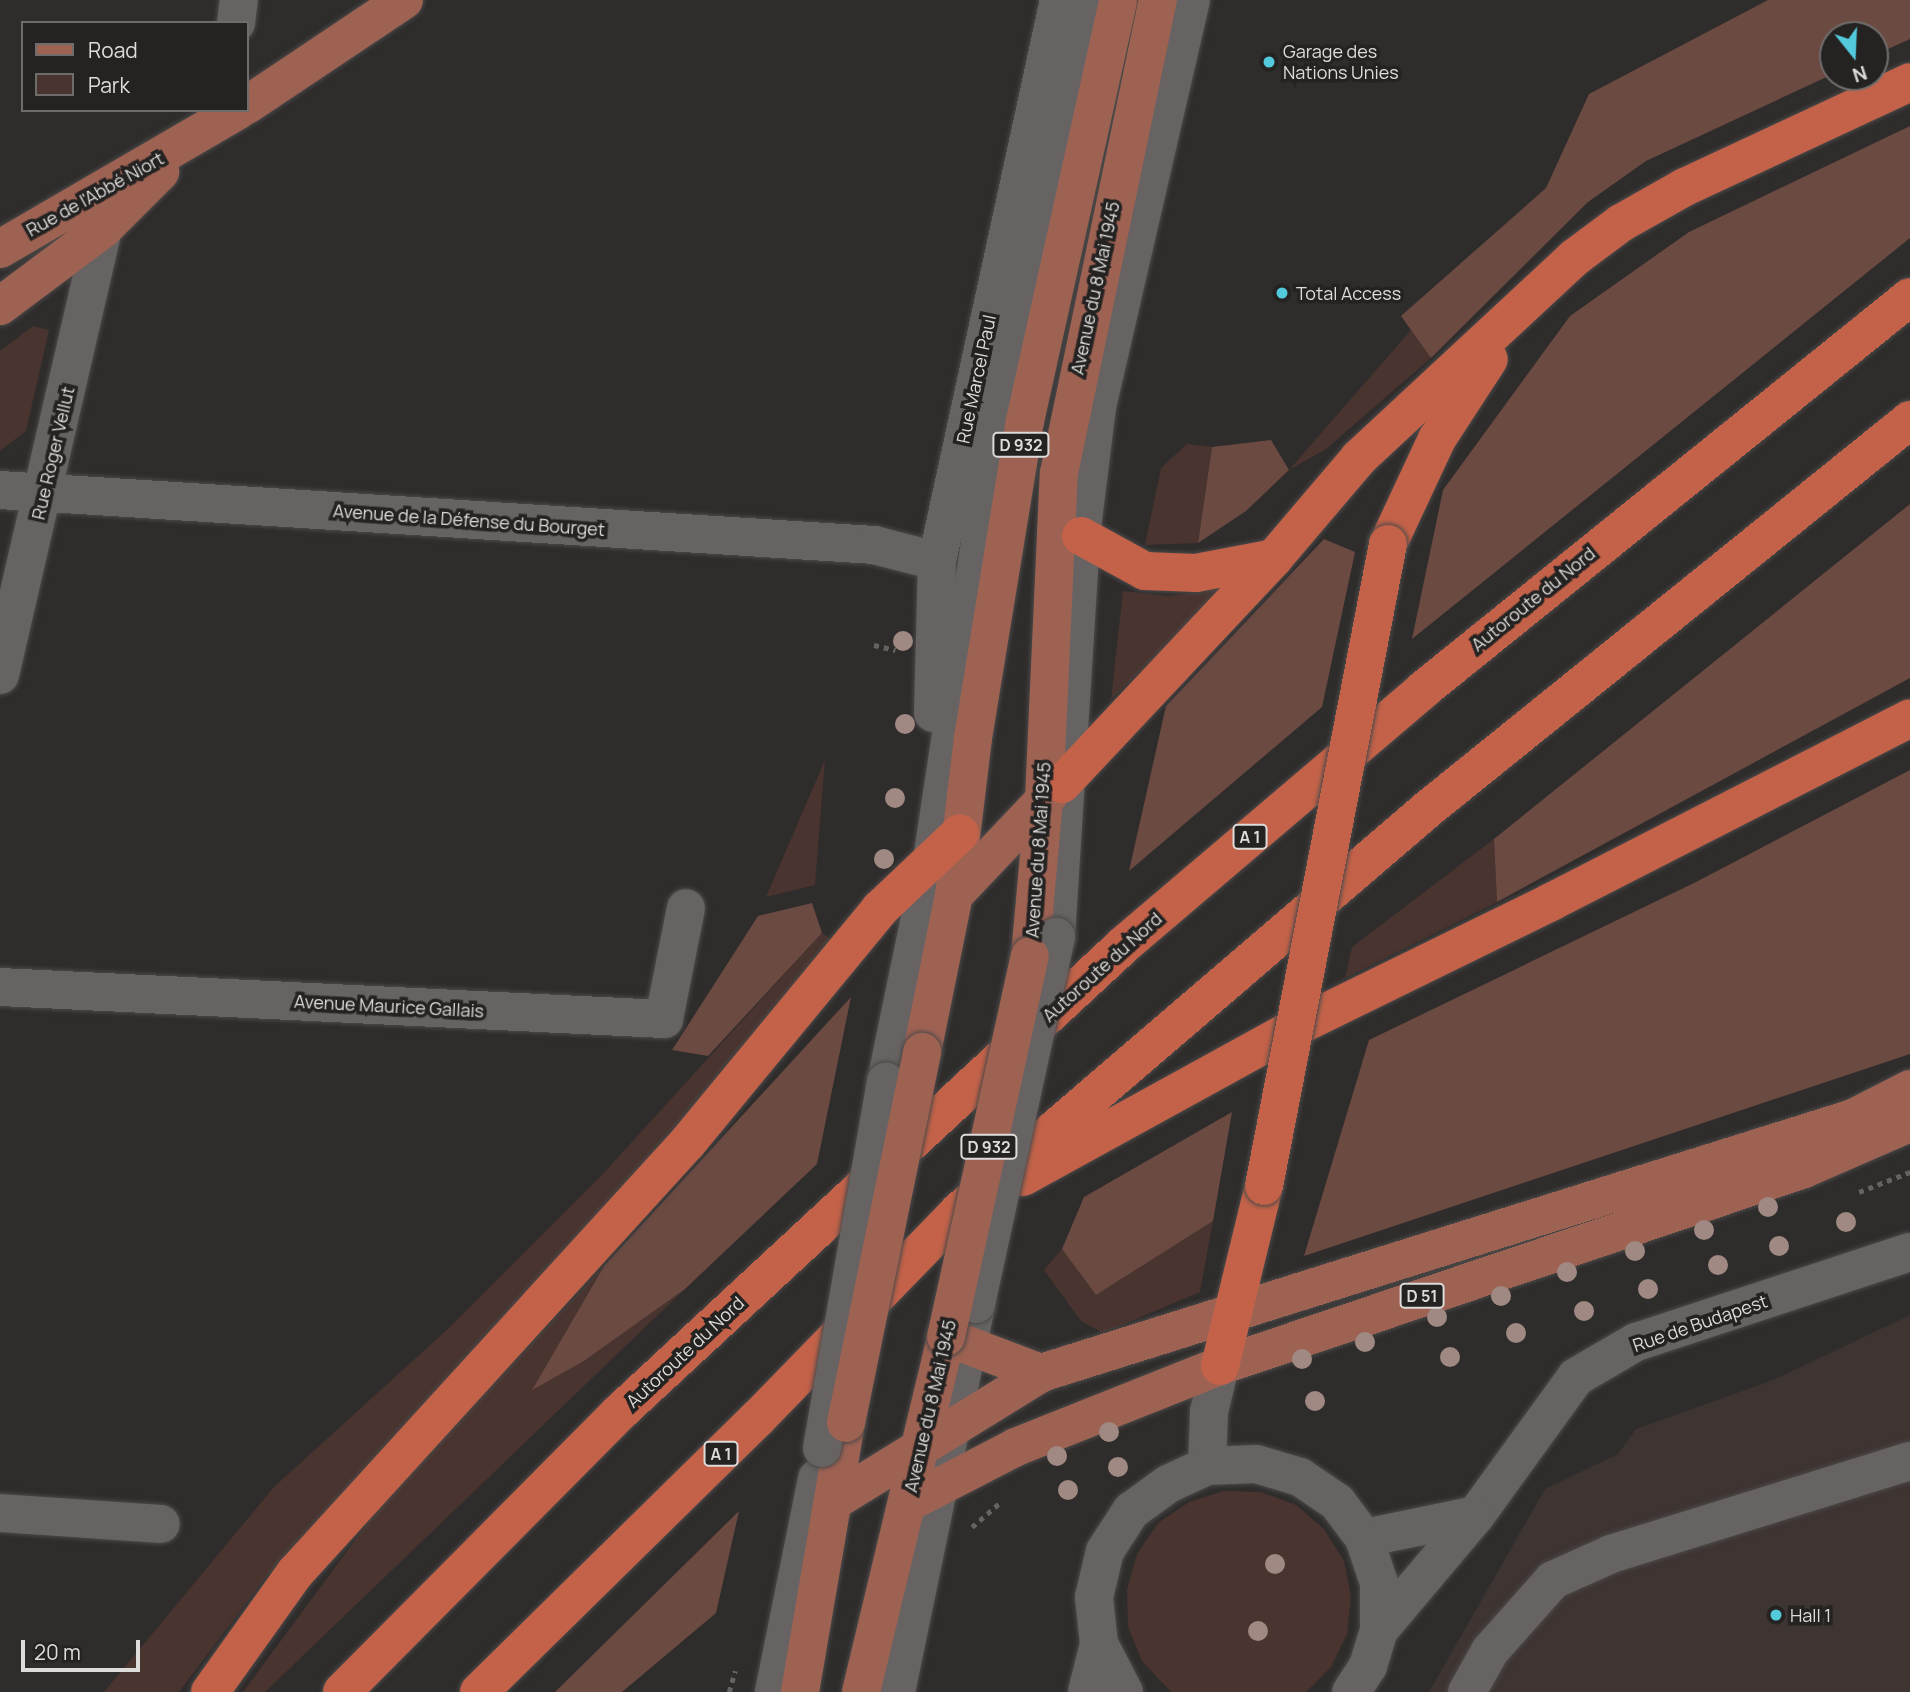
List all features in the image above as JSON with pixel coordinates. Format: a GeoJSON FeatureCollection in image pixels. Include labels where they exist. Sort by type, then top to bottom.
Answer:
{"type":"FeatureCollection","features":[{"type":"Feature","properties":{"kind":"highway"},"geometry":{"type":"LineString","coordinates":[[1053,792],[1274,558],[1359,458],[1535,295],[1621,223],[1685,187],[1910,82]]}},
{"type":"Feature","properties":{"kind":"highway"},"geometry":{"type":"LineString","coordinates":[[1220,1366],[1264,1186],[1388,544],[1437,439],[1471,384],[1535,295]]}},
{"type":"Feature","properties":{"kind":"highway","name":"Autoroute du Nord"},"geometry":{"type":"LineString","coordinates":[[342,1692],[620,1412],[1126,943],[1424,689],[1910,297]]}},
{"type":"Feature","properties":{"kind":"highway","name":"A 1"},"geometry":{"type":"LineString","coordinates":[[479,1692],[758,1418],[959,1211],[1429,808],[1910,420]]}},
{"type":"Feature","properties":{"kind":"highway"},"geometry":{"type":"LineString","coordinates":[[1081,536],[1145,571],[1196,573],[1274,558]]}},
{"type":"Feature","properties":{"kind":"highway"},"geometry":{"type":"LineString","coordinates":[[959,1211],[1300,1025],[1551,902],[1910,718]]}},
{"type":"Feature","properties":{"kind":"highway"},"geometry":{"type":"LineString","coordinates":[[209,1692],[295,1573],[688,1142],[880,909],[960,833]]}},
{"type":"Feature","properties":{"kind":"main road","name":"Rue de l'Abbé Niort"},"geometry":{"type":"LineString","coordinates":[[248,102],[391,10],[421,0]]}},
{"type":"Feature","properties":{"kind":"main road","name":"D 932"},"geometry":{"type":"LineString","coordinates":[[954,895],[960,833],[962,733],[1025,421],[1118,0]]}},
{"type":"Feature","properties":{"kind":"main road","name":"Avenue du 8 Mai 1945"},"geometry":{"type":"LineString","coordinates":[[937,1437],[1043,946],[1053,792],[1057,504],[1073,390],[1158,0]]}},
{"type":"Feature","properties":{"kind":"main road","name":"Rue de l'Abbé Niort"},"geometry":{"type":"LineString","coordinates":[[0,306],[103,229],[224,117]]}},
{"type":"Feature","properties":{"kind":"main road","name":"Rue de l'Abbé Niort"},"geometry":{"type":"LineString","coordinates":[[0,249],[224,117]]}},
{"type":"Feature","properties":{"kind":"main road"},"geometry":{"type":"LineString","coordinates":[[1057,504],[1081,536]]}},
{"type":"Feature","properties":{"kind":"main road"},"geometry":{"type":"LineString","coordinates":[[800,1692],[834,1435],[922,1052],[954,895],[1053,792]]}},
{"type":"Feature","properties":{"kind":"main road","name":"D 51"},"geometry":{"type":"LineString","coordinates":[[822,1512],[937,1437],[1041,1374],[1235,1309],[1853,1118],[1910,1088]]}},
{"type":"Feature","properties":{"kind":"main road","name":"D 51"},"geometry":{"type":"LineString","coordinates":[[924,1494],[1016,1447],[1220,1366],[1804,1169],[1910,1123]]}},
{"type":"Feature","properties":{"kind":"main road"},"geometry":{"type":"LineString","coordinates":[[956,1341],[1041,1374]]}},
{"type":"Feature","properties":{"kind":"main road","name":"Avenue du 8 Mai 1945"},"geometry":{"type":"LineString","coordinates":[[861,1692],[924,1494]]}},
{"type":"Feature","properties":{"kind":"street"},"geometry":{"type":"LineString","coordinates":[[236,21],[239,0]]}},
{"type":"Feature","properties":{"kind":"street","name":"Rue Marcel Paul"},"geometry":{"type":"LineString","coordinates":[[962,733],[933,716],[937,561],[1059,0]]}},
{"type":"Feature","properties":{"kind":"street"},"geometry":{"type":"LineString","coordinates":[[834,1435],[886,1082],[932,860],[962,733],[993,459],[1092,0]]}},
{"type":"Feature","properties":{"kind":"street"},"geometry":{"type":"LineString","coordinates":[[1053,792],[1097,407],[1191,0]]}},
{"type":"Feature","properties":{"kind":"street","name":"Rue Roger Vellut"},"geometry":{"type":"LineString","coordinates":[[0,675],[44,494],[103,229]]}},
{"type":"Feature","properties":{"kind":"street","name":"Avenue de la Défense du Bourget"},"geometry":{"type":"LineString","coordinates":[[0,490],[874,545],[937,561]]}},
{"type":"Feature","properties":{"kind":"street","name":"Avenue Maurice Gallais"},"geometry":{"type":"LineString","coordinates":[[0,987],[664,1019],[686,908]]}},
{"type":"Feature","properties":{"kind":"street"},"geometry":{"type":"LineString","coordinates":[[956,1341],[976,1304],[1043,946]]}},
{"type":"Feature","properties":{"kind":"street","name":"Rue de Budapest"},"geometry":{"type":"LineString","coordinates":[[1379,1630],[1476,1515],[1576,1377],[1636,1342],[1910,1252]]}},
{"type":"Feature","properties":{"kind":"street"},"geometry":{"type":"LineString","coordinates":[[1207,1466],[1209,1412],[1220,1366]]}},
{"type":"Feature","properties":{"kind":"street"},"geometry":{"type":"LineString","coordinates":[[896,1692],[924,1494],[937,1437]]}},
{"type":"Feature","properties":{"kind":"street"},"geometry":{"type":"LineString","coordinates":[[1467,1692],[1490,1651],[1553,1580],[1611,1554],[1910,1461]]}},
{"type":"Feature","properties":{"kind":"street"},"geometry":{"type":"LineString","coordinates":[[1087,1692],[1099,1644],[1094,1597],[1105,1550],[1130,1511],[1168,1484],[1207,1466],[1256,1464],[1300,1477],[1337,1502],[1364,1538],[1379,1583],[1379,1630],[1368,1666],[1351,1692]]}},
{"type":"Feature","properties":{"kind":"street"},"geometry":{"type":"LineString","coordinates":[[774,1692],[822,1512]]}},
{"type":"Feature","properties":{"kind":"street"},"geometry":{"type":"LineString","coordinates":[[0,1513],[161,1524]]}},
{"type":"Feature","properties":{"kind":"street"},"geometry":{"type":"LineString","coordinates":[[1364,1538],[1476,1515]]}},
{"type":"Feature","properties":{"kind":"street"},"geometry":{"type":"LineString","coordinates":[[1099,1644],[1124,1692]]}},
{"type":"Feature","properties":{"kind":"path"},"geometry":{"type":"LineString","coordinates":[[874,645],[904,652]]}},
{"type":"Feature","properties":{"kind":"path"},"geometry":{"type":"LineString","coordinates":[[1846,1196],[1910,1172]]}},
{"type":"Feature","properties":{"kind":"path"},"geometry":{"type":"LineString","coordinates":[[965,1532],[1011,1494]]}},
{"type":"Feature","properties":{"kind":"path"},"geometry":{"type":"LineString","coordinates":[[729,1692],[734,1672]]}},
{"type":"Feature","properties":{"kind":"shaded area"},"geometry":{"type":"Polygon","coordinates":[[[1768,0],[1910,0],[1910,39],[1889,49],[1889,21],[1819,21],[1819,81],[1646,161],[1588,202],[1431,358],[1401,316],[1546,188],[1589,94],[1768,0]]]}},
{"type":"Feature","properties":{"kind":"shaded area"},"geometry":{"type":"Polygon","coordinates":[[[1910,126],[1910,238],[1412,639],[1443,490],[1570,316],[1689,232],[1910,126]]]}},
{"type":"Feature","properties":{"kind":"shaded area"},"geometry":{"type":"Polygon","coordinates":[[[1271,440],[1289,470],[1246,511],[1198,543],[1212,447],[1271,440]]]}},
{"type":"Feature","properties":{"kind":"shaded area"},"geometry":{"type":"Polygon","coordinates":[[[1910,504],[1910,678],[1497,902],[1494,839],[1910,504]]]}},
{"type":"Feature","properties":{"kind":"shaded area"},"geometry":{"type":"Polygon","coordinates":[[[1324,539],[1355,552],[1322,707],[1129,871],[1166,706],[1324,539]]]}},
{"type":"Feature","properties":{"kind":"shaded area"},"geometry":{"type":"Polygon","coordinates":[[[1910,770],[1910,1054],[1304,1256],[1369,1040],[1696,882],[1910,770]]]}},
{"type":"Feature","properties":{"kind":"shaded area"},"geometry":{"type":"Polygon","coordinates":[[[812,903],[822,933],[708,1056],[672,1050],[758,916],[812,903]]]}},
{"type":"Feature","properties":{"kind":"shaded area"},"geometry":{"type":"Polygon","coordinates":[[[851,997],[817,1164],[685,1289],[584,1361],[532,1390],[604,1266],[851,997]]]}},
{"type":"Feature","properties":{"kind":"shaded area"},"geometry":{"type":"Polygon","coordinates":[[[1232,1112],[1213,1221],[1096,1295],[1062,1249],[1084,1197],[1232,1112]]]}},
{"type":"Feature","properties":{"kind":"shaded area"},"geometry":{"type":"Polygon","coordinates":[[[1910,1315],[1910,1692],[1429,1692],[1545,1489],[1618,1454],[1636,1429],[1773,1380],[1910,1315]]]}},
{"type":"Feature","properties":{"kind":"shaded area"},"geometry":{"type":"Polygon","coordinates":[[[739,1511],[716,1613],[622,1692],[555,1692],[739,1511]]]}},
{"type":"Feature","properties":{"kind":"green space"},"geometry":{"type":"Polygon","coordinates":[[[33,326],[49,330],[26,431],[0,451],[0,351],[33,326]]]}},
{"type":"Feature","properties":{"kind":"green space"},"geometry":{"type":"Polygon","coordinates":[[[1411,330],[1431,358],[1326,449],[1289,470],[1411,330]]]}},
{"type":"Feature","properties":{"kind":"green space"},"geometry":{"type":"Polygon","coordinates":[[[1187,444],[1212,447],[1198,543],[1145,545],[1161,468],[1187,444]]]}},
{"type":"Feature","properties":{"kind":"green space"},"geometry":{"type":"Polygon","coordinates":[[[1239,578],[1111,699],[1123,591],[1167,596],[1203,592],[1239,578]]]}},
{"type":"Feature","properties":{"kind":"green space"},"geometry":{"type":"Polygon","coordinates":[[[825,760],[815,885],[766,897],[825,760]]]}},
{"type":"Feature","properties":{"kind":"green space"},"geometry":{"type":"Polygon","coordinates":[[[1494,839],[1497,902],[1345,978],[1352,947],[1494,839]]]}},
{"type":"Feature","properties":{"kind":"green space"},"geometry":{"type":"Polygon","coordinates":[[[822,933],[834,941],[520,1307],[265,1578],[179,1692],[104,1692],[274,1487],[450,1327],[601,1176],[822,933]]]}},
{"type":"Feature","properties":{"kind":"green space"},"geometry":{"type":"Polygon","coordinates":[[[1213,1221],[1200,1292],[1103,1333],[1081,1321],[1044,1270],[1062,1249],[1096,1295],[1213,1221]]]}},
{"type":"Feature","properties":{"kind":"green space"},"geometry":{"type":"Polygon","coordinates":[[[604,1266],[533,1388],[584,1361],[685,1289],[265,1692],[243,1692],[381,1505],[604,1266]]]}},
{"type":"Feature","properties":{"kind":"green space"},"geometry":{"type":"Polygon","coordinates":[[[1224,1491],[1261,1492],[1296,1505],[1324,1529],[1344,1561],[1351,1597],[1347,1634],[1331,1667],[1306,1692],[1171,1692],[1142,1661],[1128,1627],[1127,1590],[1137,1554],[1158,1523],[1189,1502],[1224,1491]]]}},
{"type":"Feature","properties":{"kind":"place","name":"Garage des Nations Unies"},"geometry":{"type":"Point","coordinates":[1269,62]}},
{"type":"Feature","properties":{"kind":"place","name":"Total Access"},"geometry":{"type":"Point","coordinates":[1282,293]}},
{"type":"Feature","properties":{"kind":"place","name":"Hall 1"},"geometry":{"type":"Point","coordinates":[1776,1615]}}]}
